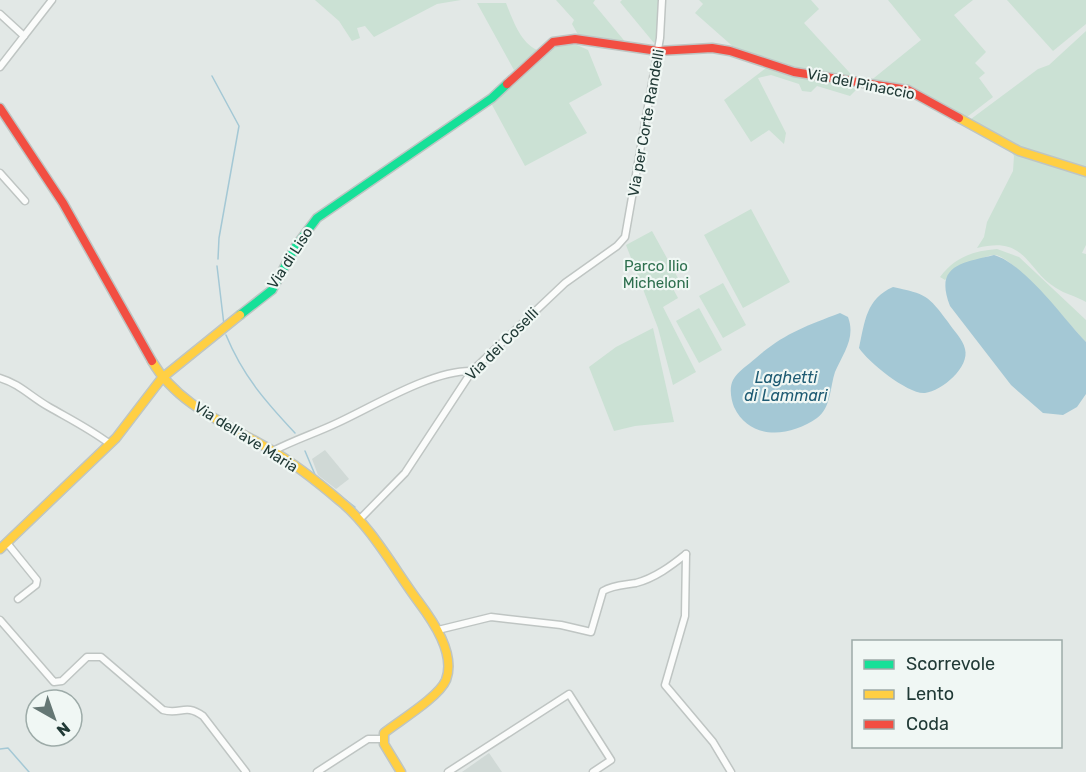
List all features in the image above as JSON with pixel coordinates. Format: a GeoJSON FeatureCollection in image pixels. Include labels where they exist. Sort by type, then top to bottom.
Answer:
{"type":"FeatureCollection","features":[{"type":"Feature","properties":{"kind":"street"},"geometry":{"type":"LineString","coordinates":[[0,67],[52,0]]}},
{"type":"Feature","properties":{"kind":"street","name":"Via per Corte Randelli"},"geometry":{"type":"LineString","coordinates":[[621,243],[628,231],[658,51],[662,0]]}},
{"type":"Feature","properties":{"kind":"street"},"geometry":{"type":"LineString","coordinates":[[0,14],[24,36]]}},
{"type":"Feature","properties":{"kind":"street","name":"Via di Liso"},"geometry":{"type":"LineString","coordinates":[[3,546],[66,483],[110,444],[162,378],[272,290],[300,240],[317,218],[492,98],[553,42],[575,39],[658,51]]}},
{"type":"Feature","properties":{"kind":"street","name":"Via del Pinaccio"},"geometry":{"type":"LineString","coordinates":[[658,51],[712,48],[730,51],[794,72],[908,90],[925,96],[982,133],[1027,155],[1086,172]]}},
{"type":"Feature","properties":{"kind":"street","name":"Via dell'ave Maria"},"geometry":{"type":"LineString","coordinates":[[0,108],[63,203],[162,378],[200,409],[273,451],[332,494],[359,520],[438,630],[448,660],[446,680],[438,691],[388,727],[383,739]]}},
{"type":"Feature","properties":{"kind":"street"},"geometry":{"type":"LineString","coordinates":[[0,173],[25,201]]}},
{"type":"Feature","properties":{"kind":"street","name":"Via dei Coselli"},"geometry":{"type":"LineString","coordinates":[[359,520],[405,473],[472,371],[565,283],[621,243]]}},
{"type":"Feature","properties":{"kind":"street"},"geometry":{"type":"LineString","coordinates":[[273,451],[340,422],[374,403],[428,382],[463,371],[472,371]]}},
{"type":"Feature","properties":{"kind":"street"},"geometry":{"type":"LineString","coordinates":[[0,378],[16,383],[48,407],[82,424],[110,444]]}},
{"type":"Feature","properties":{"kind":"street"},"geometry":{"type":"LineString","coordinates":[[3,546],[37,580],[36,585],[18,599]]}},
{"type":"Feature","properties":{"kind":"street"},"geometry":{"type":"LineString","coordinates":[[438,630],[491,617],[591,632],[603,591],[638,582],[667,569],[686,554],[685,616],[665,685],[713,742],[731,772]]}},
{"type":"Feature","properties":{"kind":"street"},"geometry":{"type":"LineString","coordinates":[[0,620],[54,682],[62,681],[87,657],[101,657],[163,710],[191,708],[196,711],[203,716],[246,772]]}},
{"type":"Feature","properties":{"kind":"street"},"geometry":{"type":"LineString","coordinates":[[448,772],[569,694],[611,760],[593,772]]}},
{"type":"Feature","properties":{"kind":"street"},"geometry":{"type":"LineString","coordinates":[[317,772],[368,739],[383,739],[401,772]]}},
{"type":"Feature","properties":{"kind":"shaded area"},"geometry":{"type":"Polygon","coordinates":[[[325,450],[349,479],[336,489],[318,475],[312,459],[325,450]]]}},
{"type":"Feature","properties":{"kind":"shaded area"},"geometry":{"type":"Polygon","coordinates":[[[489,753],[502,772],[462,772],[489,753]]]}},
{"type":"Feature","properties":{"kind":"green space"},"geometry":{"type":"Polygon","coordinates":[[[315,0],[461,0],[437,4],[374,37],[365,26],[357,28],[360,38],[352,41],[339,21],[315,0]]]}},
{"type":"Feature","properties":{"kind":"green space"},"geometry":{"type":"Polygon","coordinates":[[[556,0],[595,0],[593,3],[627,44],[580,38],[572,24],[574,20],[556,0]]]}},
{"type":"Feature","properties":{"kind":"green space"},"geometry":{"type":"Polygon","coordinates":[[[622,0],[659,0],[657,38],[654,43],[620,2],[622,0]]]}},
{"type":"Feature","properties":{"kind":"green space"},"geometry":{"type":"Polygon","coordinates":[[[699,0],[811,0],[819,9],[804,23],[860,84],[792,70],[738,51],[695,13],[703,4],[699,0]]]}},
{"type":"Feature","properties":{"kind":"green space"},"geometry":{"type":"Polygon","coordinates":[[[888,0],[973,0],[954,15],[986,52],[975,63],[985,73],[979,78],[993,97],[967,117],[929,97],[869,82],[921,40],[888,0]]]}},
{"type":"Feature","properties":{"kind":"green space"},"geometry":{"type":"Polygon","coordinates":[[[1007,0],[1086,0],[1086,24],[1053,51],[1007,0]]]}},
{"type":"Feature","properties":{"kind":"green space"},"geometry":{"type":"Polygon","coordinates":[[[477,3],[506,3],[522,36],[537,50],[514,70],[477,3]]]}},
{"type":"Feature","properties":{"kind":"green space"},"geometry":{"type":"Polygon","coordinates":[[[1086,31],[1086,170],[1031,155],[972,124],[971,119],[1038,69],[1049,65],[1086,31]]]}},
{"type":"Feature","properties":{"kind":"green space"},"geometry":{"type":"Polygon","coordinates":[[[577,45],[588,50],[602,85],[569,103],[587,133],[525,166],[491,103],[553,47],[577,45]]]}},
{"type":"Feature","properties":{"kind":"green space"},"geometry":{"type":"Polygon","coordinates":[[[766,68],[857,89],[850,96],[817,86],[811,92],[802,91],[799,84],[771,75],[758,78],[786,133],[784,144],[769,130],[751,142],[724,100],[766,68]]]}},
{"type":"Feature","properties":{"kind":"green space"},"geometry":{"type":"Polygon","coordinates":[[[1011,151],[1086,175],[1086,245],[1082,253],[1086,254],[1086,302],[1063,292],[1046,281],[1016,250],[994,245],[977,248],[984,237],[987,222],[1013,171],[1014,156],[1011,151]]]}},
{"type":"Feature","properties":{"kind":"green space"},"geometry":{"type":"Polygon","coordinates":[[[751,209],[790,282],[743,308],[704,235],[751,209]]]}},
{"type":"Feature","properties":{"kind":"green space","name":"Parco Ilio Micheloni"},"geometry":{"type":"Polygon","coordinates":[[[652,231],[679,280],[671,285],[678,298],[663,307],[696,372],[673,385],[658,328],[626,245],[652,231]]]}},
{"type":"Feature","properties":{"kind":"green space"},"geometry":{"type":"Polygon","coordinates":[[[997,249],[1019,257],[1086,320],[1086,342],[1028,279],[1003,258],[990,256],[969,264],[945,280],[940,277],[952,264],[965,256],[997,249]]]}},
{"type":"Feature","properties":{"kind":"green space"},"geometry":{"type":"Polygon","coordinates":[[[723,283],[746,325],[723,338],[699,296],[723,283]]]}},
{"type":"Feature","properties":{"kind":"green space"},"geometry":{"type":"Polygon","coordinates":[[[699,308],[722,350],[699,363],[676,321],[699,308]]]}},
{"type":"Feature","properties":{"kind":"green space"},"geometry":{"type":"Polygon","coordinates":[[[653,328],[674,422],[635,426],[614,431],[589,367],[616,347],[653,328]]]}},
{"type":"Feature","properties":{"kind":"water"},"geometry":{"type":"Polygon","coordinates":[[[994,255],[1006,260],[1031,280],[1086,342],[1086,394],[1077,407],[1063,415],[1043,413],[1011,385],[950,306],[946,292],[948,274],[962,264],[994,255]]]}},
{"type":"Feature","properties":{"kind":"water","name":"Laghetti di Lammari"},"geometry":{"type":"Polygon","coordinates":[[[893,287],[920,294],[931,301],[964,345],[965,356],[959,370],[946,383],[932,391],[925,393],[909,389],[880,369],[859,348],[865,320],[872,304],[893,287]]]}},
{"type":"Feature","properties":{"kind":"water","name":"Laghetti di Lammari"},"geometry":{"type":"Polygon","coordinates":[[[840,313],[848,317],[850,339],[835,372],[828,403],[822,414],[806,424],[783,432],[760,430],[750,426],[741,418],[733,404],[731,390],[735,377],[743,368],[785,337],[840,313]]]}},
{"type":"Feature","properties":{"kind":"waterway"},"geometry":{"type":"LineString","coordinates":[[212,76],[239,126],[219,238],[218,259]]}},
{"type":"Feature","properties":{"kind":"waterway"},"geometry":{"type":"LineString","coordinates":[[217,266],[224,325]]}},
{"type":"Feature","properties":{"kind":"waterway"},"geometry":{"type":"LineString","coordinates":[[226,335],[240,363],[256,387],[295,433]]}},
{"type":"Feature","properties":{"kind":"waterway"},"geometry":{"type":"LineString","coordinates":[[305,451],[316,477],[355,507]]}},
{"type":"Feature","properties":{"kind":"waterway"},"geometry":{"type":"LineString","coordinates":[[0,749],[8,748],[29,772]]}},
{"type":"Feature","properties":{"kind":"traffic: fast"},"geometry":{"type":"LineString","coordinates":[[240,315],[272,290],[296,246],[317,218],[492,98],[507,84]]}},
{"type":"Feature","properties":{"kind":"traffic: slow"},"geometry":{"type":"LineString","coordinates":[[959,118],[1019,151],[1086,172]]}},
{"type":"Feature","properties":{"kind":"traffic: slow"},"geometry":{"type":"LineString","coordinates":[[0,549],[116,438],[162,378],[240,315]]}},
{"type":"Feature","properties":{"kind":"traffic: slow"},"geometry":{"type":"LineString","coordinates":[[152,361],[175,390],[190,402],[289,461],[351,511],[382,548],[436,628],[448,660],[446,680],[427,701],[384,733],[384,744],[401,772]]}},
{"type":"Feature","properties":{"kind":"traffic: jam"},"geometry":{"type":"LineString","coordinates":[[507,84],[553,42],[575,39],[658,51],[712,48],[730,51],[794,72],[908,90],[959,118]]}},
{"type":"Feature","properties":{"kind":"traffic: jam"},"geometry":{"type":"LineString","coordinates":[[0,108],[63,203],[152,361]]}}]}
